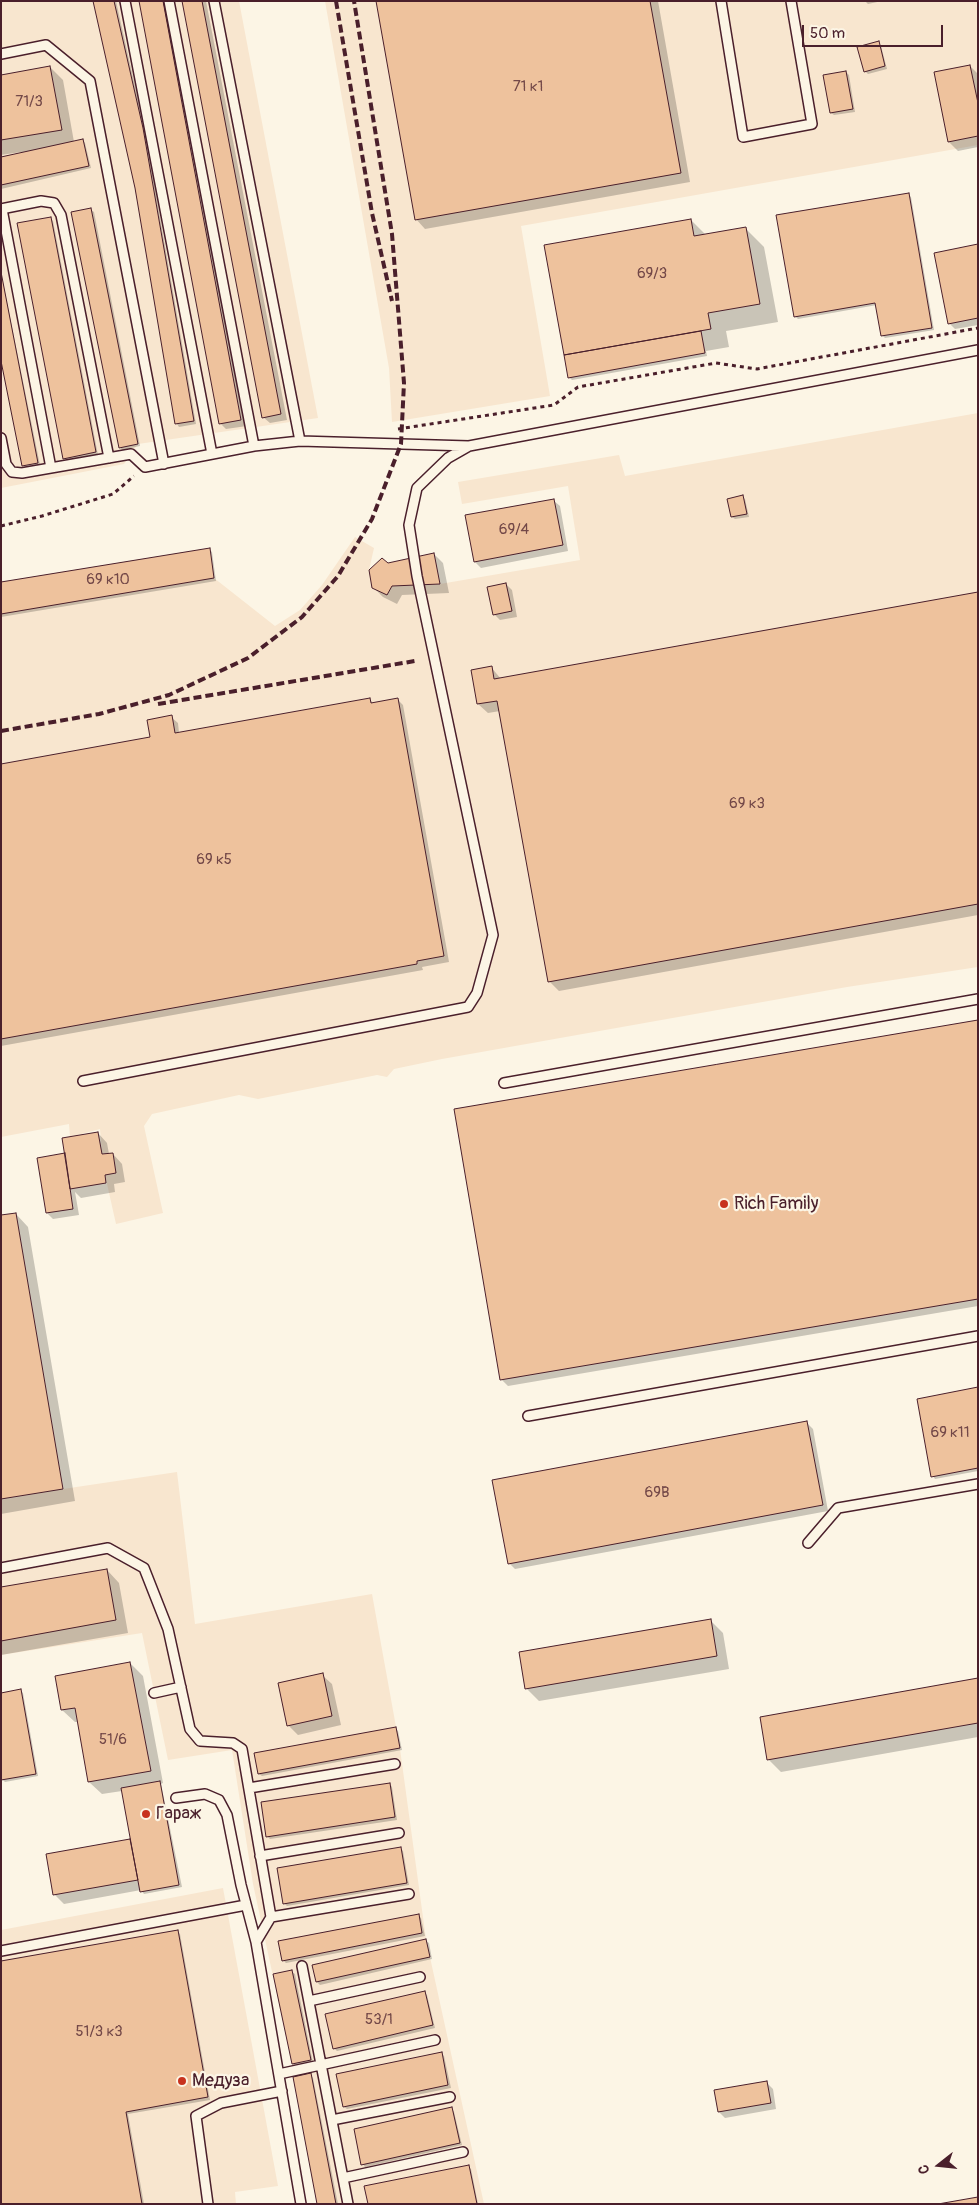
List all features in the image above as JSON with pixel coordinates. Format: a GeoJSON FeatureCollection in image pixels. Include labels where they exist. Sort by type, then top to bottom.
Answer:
{"type":"FeatureCollection","features":[{"type":"Feature","properties":{"kind":"lane"},"geometry":{"type":"LineString","coordinates":[[125,1],[212,454]]}},
{"type":"Feature","properties":{"kind":"lane"},"geometry":{"type":"LineString","coordinates":[[170,1],[254,446]]}},
{"type":"Feature","properties":{"kind":"lane"},"geometry":{"type":"LineString","coordinates":[[214,1],[300,441]]}},
{"type":"Feature","properties":{"kind":"lane"},"geometry":{"type":"LineString","coordinates":[[720,1],[743,137],[812,124],[791,1]]}},
{"type":"Feature","properties":{"kind":"lane"},"geometry":{"type":"LineString","coordinates":[[1,54],[46,45],[90,81],[164,464]]}},
{"type":"Feature","properties":{"kind":"lane"},"geometry":{"type":"LineString","coordinates":[[51,468],[1,209],[41,202],[54,204],[60,215],[109,458]]}},
{"type":"Feature","properties":{"kind":"lane"},"geometry":{"type":"LineString","coordinates":[[1,438],[6,464],[12,472],[22,473],[131,454],[145,467],[254,446],[300,441],[469,446],[978,350]]}},
{"type":"Feature","properties":{"kind":"lane"},"geometry":{"type":"LineString","coordinates":[[83,1081],[468,1007],[477,993],[493,935],[416,576],[409,525],[417,488],[448,458],[469,446]]}},
{"type":"Feature","properties":{"kind":"lane"},"geometry":{"type":"LineString","coordinates":[[504,1083],[978,999]]}},
{"type":"Feature","properties":{"kind":"lane"},"geometry":{"type":"LineString","coordinates":[[528,1416],[978,1336]]}},
{"type":"Feature","properties":{"kind":"lane"},"geometry":{"type":"LineString","coordinates":[[808,1544],[838,1508],[978,1484]]}},
{"type":"Feature","properties":{"kind":"lane"},"geometry":{"type":"LineString","coordinates":[[1,1568],[108,1548],[144,1568],[168,1629],[190,1729],[200,1741],[233,1743],[242,1749],[270,1917],[256,1942]]}},
{"type":"Feature","properties":{"kind":"lane"},"geometry":{"type":"LineString","coordinates":[[154,1693],[181,1687]]}},
{"type":"Feature","properties":{"kind":"lane"},"geometry":{"type":"LineString","coordinates":[[249,1788],[395,1764]]}},
{"type":"Feature","properties":{"kind":"lane"},"geometry":{"type":"LineString","coordinates":[[176,1798],[205,1794],[219,1800],[228,1815],[246,1905],[256,1942],[301,2204]]}},
{"type":"Feature","properties":{"kind":"lane"},"geometry":{"type":"LineString","coordinates":[[260,1856],[399,1833]]}},
{"type":"Feature","properties":{"kind":"lane"},"geometry":{"type":"LineString","coordinates":[[270,1917],[409,1894]]}},
{"type":"Feature","properties":{"kind":"lane"},"geometry":{"type":"LineString","coordinates":[[1,1951],[246,1905]]}},
{"type":"Feature","properties":{"kind":"lane"},"geometry":{"type":"LineString","coordinates":[[302,1966],[348,2204]]}},
{"type":"Feature","properties":{"kind":"lane"},"geometry":{"type":"LineString","coordinates":[[309,2001],[420,1977]]}},
{"type":"Feature","properties":{"kind":"lane"},"geometry":{"type":"LineString","coordinates":[[279,2074],[435,2040]]}},
{"type":"Feature","properties":{"kind":"lane"},"geometry":{"type":"LineString","coordinates":[[208,2204],[196,2116],[221,2104],[282,2091]]}},
{"type":"Feature","properties":{"kind":"lane"},"geometry":{"type":"LineString","coordinates":[[332,2120],[450,2097]]}},
{"type":"Feature","properties":{"kind":"lane"},"geometry":{"type":"LineString","coordinates":[[343,2178],[463,2152]]}},
{"type":"Feature","properties":{"kind":"path"},"geometry":{"type":"LineString","coordinates":[[395,429],[554,405],[578,387],[716,363],[757,369],[978,328]]}},
{"type":"Feature","properties":{"kind":"path"},"geometry":{"type":"LineString","coordinates":[[1,526],[42,516],[113,494],[145,467]]}},
{"type":"Feature","properties":{"kind":"shaded area"},"geometry":{"type":"Polygon","coordinates":[[[1,1],[239,1],[318,418],[138,444],[124,464],[1,488],[1,1]]]}},
{"type":"Feature","properties":{"kind":"shaded area"},"geometry":{"type":"Polygon","coordinates":[[[325,1],[978,1],[978,145],[521,226],[550,396],[392,422],[389,368],[325,1]]]}},
{"type":"Feature","properties":{"kind":"shaded area"},"geometry":{"type":"Polygon","coordinates":[[[978,413],[978,967],[847,987],[442,1059],[394,1069],[387,1077],[377,1075],[258,1099],[239,1095],[152,1114],[144,1126],[163,1213],[116,1224],[105,1175],[116,1173],[113,1153],[102,1154],[100,1129],[70,1137],[69,1124],[1,1137],[1,1039],[417,964],[398,698],[371,703],[369,698],[175,733],[171,716],[147,720],[150,737],[1,764],[1,582],[210,548],[214,578],[275,626],[300,610],[322,585],[355,537],[374,548],[369,570],[387,595],[392,586],[440,584],[580,560],[568,486],[462,504],[458,482],[619,455],[625,476],[978,413]]]}},
{"type":"Feature","properties":{"kind":"shaded area"},"geometry":{"type":"Polygon","coordinates":[[[177,1472],[195,1624],[372,1594],[400,1749],[426,1939],[484,2204],[317,2204],[292,2064],[253,1884],[232,1750],[168,1760],[142,1633],[1,1655],[1,1500],[177,1472]]]}},
{"type":"Feature","properties":{"kind":"shaded area"},"geometry":{"type":"Polygon","coordinates":[[[223,1888],[278,2186],[235,2192],[236,2204],[1,2204],[1,1930],[223,1888]]]}},
{"type":"Feature","properties":{"kind":"building"},"geometry":{"type":"Polygon","coordinates":[[[93,1],[114,1],[143,128],[194,421],[175,424],[135,188],[93,1]]]}},
{"type":"Feature","properties":{"kind":"building"},"geometry":{"type":"Polygon","coordinates":[[[139,1],[163,1],[241,420],[219,424],[139,1]]]}},
{"type":"Feature","properties":{"kind":"building"},"geometry":{"type":"Polygon","coordinates":[[[182,1],[202,1],[281,414],[262,418],[182,1]]]}},
{"type":"Feature","properties":{"kind":"building"},"geometry":{"type":"Polygon","coordinates":[[[376,1],[650,1],[681,173],[415,220],[376,1]]]}},
{"type":"Feature","properties":{"kind":"building"},"geometry":{"type":"Polygon","coordinates":[[[879,41],[885,66],[864,72],[857,47],[879,41]]]}},
{"type":"Feature","properties":{"kind":"building"},"geometry":{"type":"Polygon","coordinates":[[[970,65],[978,103],[978,136],[948,142],[934,72],[970,65]]]}},
{"type":"Feature","properties":{"kind":"building"},"geometry":{"type":"Polygon","coordinates":[[[50,66],[62,130],[1,140],[1,75],[50,66]]]}},
{"type":"Feature","properties":{"kind":"building"},"geometry":{"type":"Polygon","coordinates":[[[846,71],[853,109],[830,113],[823,75],[846,71]]]}},
{"type":"Feature","properties":{"kind":"building"},"geometry":{"type":"Polygon","coordinates":[[[83,139],[89,166],[1,185],[1,157],[83,139]]]}},
{"type":"Feature","properties":{"kind":"building"},"geometry":{"type":"Polygon","coordinates":[[[909,193],[932,328],[881,336],[875,303],[794,317],[776,215],[909,193]]]}},
{"type":"Feature","properties":{"kind":"building"},"geometry":{"type":"Polygon","coordinates":[[[91,208],[138,444],[119,448],[71,212],[91,208]]]}},
{"type":"Feature","properties":{"kind":"building"},"geometry":{"type":"Polygon","coordinates":[[[51,217],[96,452],[63,459],[17,223],[51,217]]]}},
{"type":"Feature","properties":{"kind":"building"},"geometry":{"type":"Polygon","coordinates":[[[691,219],[694,236],[746,227],[760,304],[708,313],[711,329],[564,355],[544,245],[691,219]]]}},
{"type":"Feature","properties":{"kind":"building"},"geometry":{"type":"Polygon","coordinates":[[[978,244],[978,318],[948,324],[934,253],[978,244]]]}},
{"type":"Feature","properties":{"kind":"building"},"geometry":{"type":"Polygon","coordinates":[[[1,272],[38,463],[22,466],[1,361],[1,272]]]}},
{"type":"Feature","properties":{"kind":"building"},"geometry":{"type":"Polygon","coordinates":[[[701,331],[705,353],[568,378],[564,355],[701,331]]]}},
{"type":"Feature","properties":{"kind":"building"},"geometry":{"type":"Polygon","coordinates":[[[743,495],[747,514],[731,517],[727,499],[743,495]]]}},
{"type":"Feature","properties":{"kind":"building"},"geometry":{"type":"Polygon","coordinates":[[[554,499],[563,545],[474,562],[465,515],[554,499]]]}},
{"type":"Feature","properties":{"kind":"building"},"geometry":{"type":"Polygon","coordinates":[[[210,548],[214,578],[1,614],[1,582],[210,548]]]}},
{"type":"Feature","properties":{"kind":"building"},"geometry":{"type":"Polygon","coordinates":[[[434,553],[440,584],[392,586],[387,595],[372,588],[369,570],[382,558],[388,563],[434,553]]]}},
{"type":"Feature","properties":{"kind":"building"},"geometry":{"type":"Polygon","coordinates":[[[506,583],[512,611],[493,615],[487,587],[506,583]]]}},
{"type":"Feature","properties":{"kind":"building"},"geometry":{"type":"Polygon","coordinates":[[[978,592],[978,904],[548,982],[497,701],[477,704],[471,670],[492,666],[494,679],[978,592]]]}},
{"type":"Feature","properties":{"kind":"building"},"geometry":{"type":"Polygon","coordinates":[[[370,698],[371,703],[398,698],[444,956],[417,961],[417,964],[1,1039],[1,764],[150,737],[147,720],[172,715],[175,733],[370,698]]]}},
{"type":"Feature","properties":{"kind":"building","name":"Rich Family"},"geometry":{"type":"Polygon","coordinates":[[[978,1020],[978,1299],[500,1380],[454,1109],[978,1020]]]}},
{"type":"Feature","properties":{"kind":"building"},"geometry":{"type":"Polygon","coordinates":[[[98,1132],[102,1154],[113,1153],[116,1173],[105,1175],[106,1183],[70,1189],[62,1138],[98,1132]]]}},
{"type":"Feature","properties":{"kind":"building"},"geometry":{"type":"Polygon","coordinates":[[[65,1153],[73,1209],[46,1213],[37,1158],[65,1153]]]}},
{"type":"Feature","properties":{"kind":"building"},"geometry":{"type":"Polygon","coordinates":[[[16,1213],[63,1489],[1,1499],[1,1215],[16,1213]]]}},
{"type":"Feature","properties":{"kind":"building"},"geometry":{"type":"Polygon","coordinates":[[[978,1387],[978,1468],[931,1477],[917,1399],[978,1387]]]}},
{"type":"Feature","properties":{"kind":"building"},"geometry":{"type":"Polygon","coordinates":[[[807,1421],[823,1505],[508,1564],[492,1480],[807,1421]]]}},
{"type":"Feature","properties":{"kind":"building"},"geometry":{"type":"Polygon","coordinates":[[[107,1569],[116,1620],[1,1641],[1,1587],[107,1569]]]}},
{"type":"Feature","properties":{"kind":"building"},"geometry":{"type":"Polygon","coordinates":[[[711,1619],[717,1656],[525,1689],[519,1652],[711,1619]]]}},
{"type":"Feature","properties":{"kind":"building"},"geometry":{"type":"Polygon","coordinates":[[[130,1662],[151,1771],[88,1782],[75,1708],[61,1710],[55,1676],[130,1662]]]}},
{"type":"Feature","properties":{"kind":"building"},"geometry":{"type":"Polygon","coordinates":[[[323,1673],[332,1716],[287,1726],[278,1683],[323,1673]]]}},
{"type":"Feature","properties":{"kind":"building"},"geometry":{"type":"Polygon","coordinates":[[[978,1678],[978,1723],[767,1760],[760,1717],[978,1678]]]}},
{"type":"Feature","properties":{"kind":"building"},"geometry":{"type":"Polygon","coordinates":[[[21,1689],[36,1774],[1,1780],[1,1693],[21,1689]]]}},
{"type":"Feature","properties":{"kind":"building"},"geometry":{"type":"Polygon","coordinates":[[[396,1727],[400,1748],[258,1774],[254,1753],[396,1727]]]}},
{"type":"Feature","properties":{"kind":"building","name":"Гараж"},"geometry":{"type":"Polygon","coordinates":[[[160,1781],[179,1885],[140,1892],[121,1788],[160,1781]]]}},
{"type":"Feature","properties":{"kind":"building"},"geometry":{"type":"Polygon","coordinates":[[[390,1783],[395,1817],[266,1837],[261,1802],[390,1783]]]}},
{"type":"Feature","properties":{"kind":"building"},"geometry":{"type":"Polygon","coordinates":[[[130,1839],[138,1880],[53,1895],[46,1854],[130,1839]]]}},
{"type":"Feature","properties":{"kind":"building"},"geometry":{"type":"Polygon","coordinates":[[[401,1847],[407,1883],[283,1904],[277,1868],[401,1847]]]}},
{"type":"Feature","properties":{"kind":"building"},"geometry":{"type":"Polygon","coordinates":[[[419,1914],[422,1933],[282,1961],[278,1941],[419,1914]]]}},
{"type":"Feature","properties":{"kind":"building"},"geometry":{"type":"Polygon","coordinates":[[[178,1930],[208,2097],[126,2112],[142,2204],[1,2204],[1,1961],[178,1930]]]}},
{"type":"Feature","properties":{"kind":"building"},"geometry":{"type":"Polygon","coordinates":[[[426,1939],[430,1957],[316,1982],[312,1965],[426,1939]]]}},
{"type":"Feature","properties":{"kind":"building"},"geometry":{"type":"Polygon","coordinates":[[[292,1970],[311,2060],[292,2064],[273,1974],[292,1970]]]}},
{"type":"Feature","properties":{"kind":"building"},"geometry":{"type":"Polygon","coordinates":[[[425,1991],[433,2025],[333,2049],[325,2014],[425,1991]]]}},
{"type":"Feature","properties":{"kind":"building"},"geometry":{"type":"Polygon","coordinates":[[[442,2052],[448,2085],[343,2107],[336,2074],[442,2052]]]}},
{"type":"Feature","properties":{"kind":"building"},"geometry":{"type":"Polygon","coordinates":[[[311,2073],[336,2204],[317,2204],[293,2077],[311,2073]]]}},
{"type":"Feature","properties":{"kind":"building"},"geometry":{"type":"Polygon","coordinates":[[[767,2081],[771,2103],[718,2112],[714,2090],[767,2081]]]}},
{"type":"Feature","properties":{"kind":"building"},"geometry":{"type":"Polygon","coordinates":[[[452,2107],[460,2143],[361,2165],[354,2129],[452,2107]]]}},
{"type":"Feature","properties":{"kind":"building"},"geometry":{"type":"Polygon","coordinates":[[[469,2165],[477,2204],[368,2204],[364,2186],[469,2165]]]}},
{"type":"Feature","properties":{"kind":"building"},"geometry":{"type":"Polygon","coordinates":[[[978,2197],[978,2204],[938,2204],[978,2197]]]}},
{"type":"Feature","properties":{"kind":"railway"},"geometry":{"type":"LineString","coordinates":[[336,1],[372,213],[392,301]]}},
{"type":"Feature","properties":{"kind":"railway"},"geometry":{"type":"LineString","coordinates":[[1,731],[99,714],[169,695],[248,658],[302,617],[338,576],[372,519],[401,444],[404,383],[392,234],[354,1]]}},
{"type":"Feature","properties":{"kind":"railway"},"geometry":{"type":"LineString","coordinates":[[158,704],[415,661]]}},
{"type":"Feature","properties":{"kind":"place","name":"Rich Family"},"geometry":{"type":"Point","coordinates":[724,1204]}},
{"type":"Feature","properties":{"kind":"place","name":"Гараж"},"geometry":{"type":"Point","coordinates":[146,1814]}},
{"type":"Feature","properties":{"kind":"place","name":"Медуза"},"geometry":{"type":"Point","coordinates":[182,2081]}}]}
